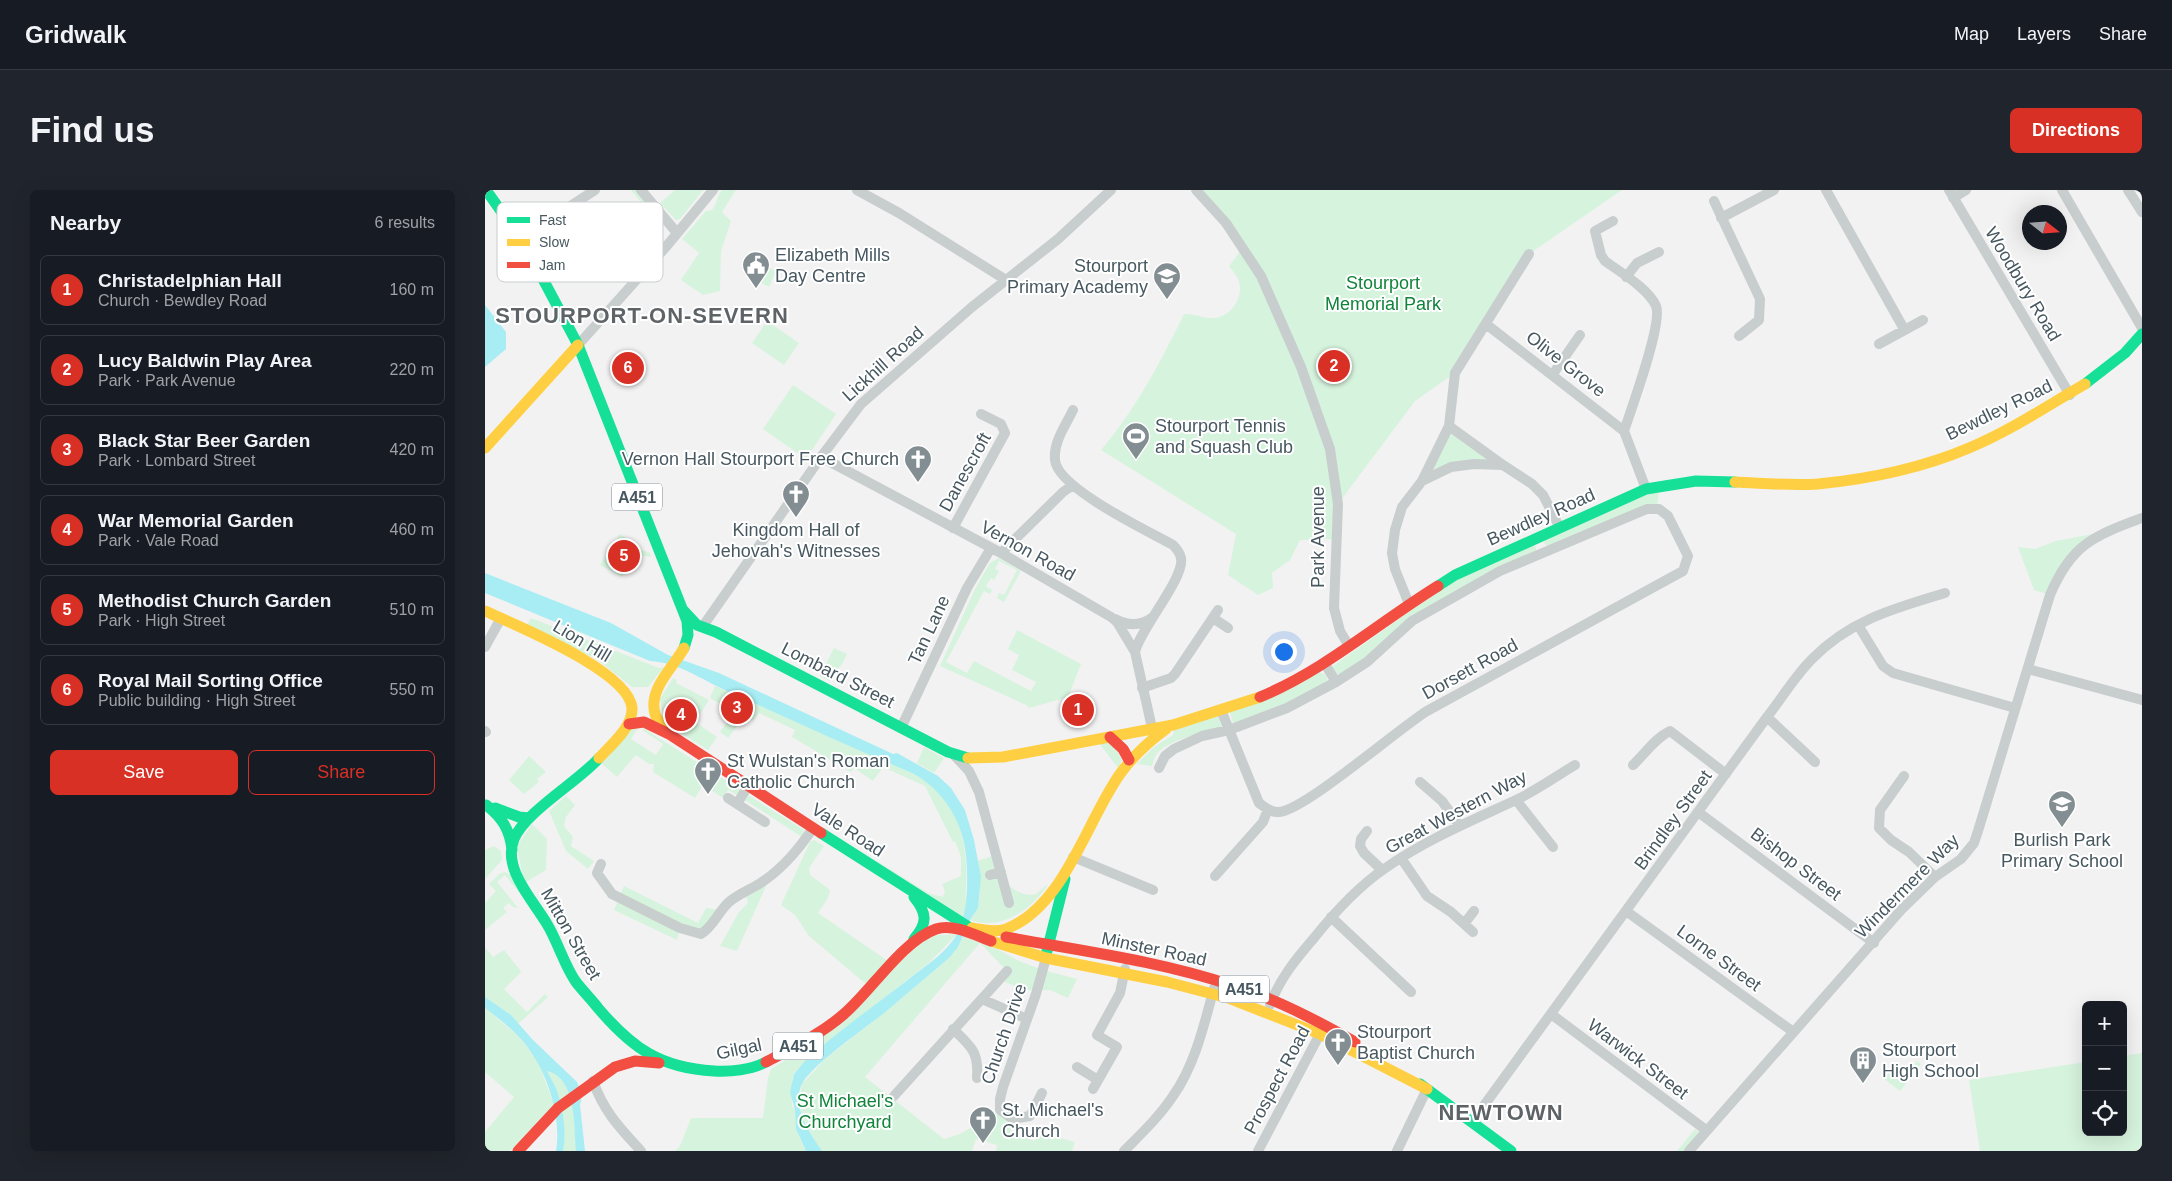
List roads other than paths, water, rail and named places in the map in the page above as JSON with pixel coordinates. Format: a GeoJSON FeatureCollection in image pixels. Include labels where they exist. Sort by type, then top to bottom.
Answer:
{"type":"FeatureCollection","features":[{"type":"Feature","properties":{"kind":"main road","name":"A451"},"geometry":{"type":"LineString","coordinates":[[486,190],[497,206]]}},
{"type":"Feature","properties":{"kind":"main road","name":"A451"},"geometry":{"type":"LineString","coordinates":[[544,282],[584,358],[682,610],[689,630],[682,652]]}},
{"type":"Feature","properties":{"kind":"main road","name":"Bewdley Road"},"geometry":{"type":"LineString","coordinates":[[955,756],[988,759],[1173,725],[1282,688],[1325,664],[1409,604],[1455,575],[1646,489],[1696,481],[1816,484],[1870,477],[1933,461],[1969,448],[2070,395],[2108,369],[2142,334]]}},
{"type":"Feature","properties":{"kind":"main road"},"geometry":{"type":"LineString","coordinates":[[485,448],[578,345]]}},
{"type":"Feature","properties":{"kind":"main road"},"geometry":{"type":"LineString","coordinates":[[570,355],[576,354],[584,358]]}},
{"type":"Feature","properties":{"kind":"main road","name":"Lion Hill"},"geometry":{"type":"LineString","coordinates":[[485,610],[576,653],[625,691]]}},
{"type":"Feature","properties":{"kind":"main road","name":"Lombard Street"},"geometry":{"type":"LineString","coordinates":[[682,610],[693,622],[955,756]]}},
{"type":"Feature","properties":{"kind":"main road"},"geometry":{"type":"LineString","coordinates":[[625,691],[630,694],[642,695],[651,692],[703,626]]}},
{"type":"Feature","properties":{"kind":"main road"},"geometry":{"type":"LineString","coordinates":[[659,684],[654,699],[655,714],[659,724],[669,734]]}},
{"type":"Feature","properties":{"kind":"main road"},"geometry":{"type":"LineString","coordinates":[[512,851],[517,834],[529,818],[596,762],[629,724],[632,709],[625,691]]}},
{"type":"Feature","properties":{"kind":"main road","name":"A451"},"geometry":{"type":"LineString","coordinates":[[629,724],[634,721],[644,722],[669,734]]}},
{"type":"Feature","properties":{"kind":"main road"},"geometry":{"type":"LineString","coordinates":[[970,929],[998,930],[1012,927],[1030,916],[1056,886],[1111,788],[1129,760],[1150,739],[1173,725]]}},
{"type":"Feature","properties":{"kind":"main road","name":"Vale Road"},"geometry":{"type":"LineString","coordinates":[[669,734],[908,890],[957,925]]}},
{"type":"Feature","properties":{"kind":"main road"},"geometry":{"type":"LineString","coordinates":[[1110,737],[1123,749],[1129,760]]}},
{"type":"Feature","properties":{"kind":"main road"},"geometry":{"type":"LineString","coordinates":[[486,805],[519,817],[529,818]]}},
{"type":"Feature","properties":{"kind":"main road","name":"Mitton Street"},"geometry":{"type":"LineString","coordinates":[[486,805],[503,820],[508,829],[513,865],[517,876],[548,925],[575,981],[614,1027]]}},
{"type":"Feature","properties":{"kind":"main road"},"geometry":{"type":"LineString","coordinates":[[1041,957],[1063,883],[1073,857]]}},
{"type":"Feature","properties":{"kind":"main road"},"geometry":{"type":"LineString","coordinates":[[1045,944],[1056,886]]}},
{"type":"Feature","properties":{"kind":"main road"},"geometry":{"type":"LineString","coordinates":[[908,890],[923,909],[926,920],[922,931],[910,944]]}},
{"type":"Feature","properties":{"kind":"main road","name":"A451"},"geometry":{"type":"LineString","coordinates":[[957,925],[970,929]]}},
{"type":"Feature","properties":{"kind":"main road","name":"Gilgal"},"geometry":{"type":"LineString","coordinates":[[614,1027],[645,1051],[680,1068],[713,1073],[739,1071],[761,1065],[784,1054],[843,1015],[870,989],[910,944],[936,929],[957,925]]}},
{"type":"Feature","properties":{"kind":"main road","name":"Minster Road"},"geometry":{"type":"LineString","coordinates":[[970,929],[1216,980],[1272,1000],[1389,1063],[1511,1151]]}},
{"type":"Feature","properties":{"kind":"main road","name":"Minster Road"},"geometry":{"type":"LineString","coordinates":[[970,929],[1041,957],[1212,993],[1323,1029]]}},
{"type":"Feature","properties":{"kind":"main road"},"geometry":{"type":"LineString","coordinates":[[518,1151],[547,1118],[616,1061],[622,1050],[622,1040],[614,1027]]}},
{"type":"Feature","properties":{"kind":"main road"},"geometry":{"type":"LineString","coordinates":[[593,1081],[622,1064],[635,1061],[680,1068]]}},
{"type":"Feature","properties":{"kind":"street"},"geometry":{"type":"LineString","coordinates":[[577,202],[595,190]]}},
{"type":"Feature","properties":{"kind":"street"},"geometry":{"type":"LineString","coordinates":[[641,190],[651,202]]}},
{"type":"Feature","properties":{"kind":"street"},"geometry":{"type":"LineString","coordinates":[[663,249],[713,190]]}},
{"type":"Feature","properties":{"kind":"street"},"geometry":{"type":"LineString","coordinates":[[857,190],[899,213],[1006,280]]}},
{"type":"Feature","properties":{"kind":"street","name":"Lickhill Road"},"geometry":{"type":"LineString","coordinates":[[703,626],[850,417],[873,392],[1006,280],[1058,239],[1111,190]]}},
{"type":"Feature","properties":{"kind":"street","name":"Park Avenue"},"geometry":{"type":"LineString","coordinates":[[1196,190],[1226,223],[1261,276],[1301,367],[1330,448],[1338,504],[1334,608],[1340,630],[1349,646]]}},
{"type":"Feature","properties":{"kind":"street"},"geometry":{"type":"LineString","coordinates":[[1721,218],[1774,190]]}},
{"type":"Feature","properties":{"kind":"street"},"geometry":{"type":"LineString","coordinates":[[1825,190],[1904,329]]}},
{"type":"Feature","properties":{"kind":"street"},"geometry":{"type":"LineString","coordinates":[[1951,194],[1967,190]]}},
{"type":"Feature","properties":{"kind":"street"},"geometry":{"type":"LineString","coordinates":[[2062,190],[2142,328]]}},
{"type":"Feature","properties":{"kind":"street"},"geometry":{"type":"LineString","coordinates":[[2128,190],[2142,212]]}},
{"type":"Feature","properties":{"kind":"street","name":"Woodbury Road"},"geometry":{"type":"LineString","coordinates":[[1951,194],[2070,395]]}},
{"type":"Feature","properties":{"kind":"street"},"geometry":{"type":"LineString","coordinates":[[1714,201],[1760,298],[1759,320],[1739,336]]}},
{"type":"Feature","properties":{"kind":"street"},"geometry":{"type":"LineString","coordinates":[[663,216],[677,233]]}},
{"type":"Feature","properties":{"kind":"street"},"geometry":{"type":"LineString","coordinates":[[1613,221],[1595,231],[1601,255],[1647,293],[1657,308],[1657,322],[1624,431],[1646,489]]}},
{"type":"Feature","properties":{"kind":"street"},"geometry":{"type":"LineString","coordinates":[[1626,277],[1637,263],[1659,252]]}},
{"type":"Feature","properties":{"kind":"street"},"geometry":{"type":"LineString","coordinates":[[1409,604],[1395,569],[1392,553],[1395,530],[1402,507],[1422,480],[1449,426],[1455,374],[1529,254]]}},
{"type":"Feature","properties":{"kind":"street"},"geometry":{"type":"LineString","coordinates":[[578,345],[634,282]]}},
{"type":"Feature","properties":{"kind":"street"},"geometry":{"type":"LineString","coordinates":[[1879,344],[1923,320]]}},
{"type":"Feature","properties":{"kind":"street","name":"Olive Grove"},"geometry":{"type":"LineString","coordinates":[[1486,324],[1553,374],[1624,431]]}},
{"type":"Feature","properties":{"kind":"street"},"geometry":{"type":"LineString","coordinates":[[1553,374],[1581,335]]}},
{"type":"Feature","properties":{"kind":"street"},"geometry":{"type":"LineString","coordinates":[[1073,410],[1057,442],[1054,455],[1055,463],[1062,475],[1086,496],[1173,546],[1179,551],[1182,560],[1180,569],[1139,640],[1135,652]]}},
{"type":"Feature","properties":{"kind":"street","name":"Danescroft"},"geometry":{"type":"LineString","coordinates":[[953,528],[1005,433],[1001,424],[981,414]]}},
{"type":"Feature","properties":{"kind":"street"},"geometry":{"type":"LineString","coordinates":[[1449,426],[1532,484],[1543,495],[1560,528]]}},
{"type":"Feature","properties":{"kind":"street","name":"Vernon Road"},"geometry":{"type":"LineString","coordinates":[[821,457],[1001,553],[1111,617],[1120,627],[1135,652],[1152,728]]}},
{"type":"Feature","properties":{"kind":"street"},"geometry":{"type":"LineString","coordinates":[[1422,480],[1451,466],[1474,464],[1503,465]]}},
{"type":"Feature","properties":{"kind":"street"},"geometry":{"type":"LineString","coordinates":[[1001,553],[1063,492],[1073,485]]}},
{"type":"Feature","properties":{"kind":"street","name":"Bewdley Road"},"geometry":{"type":"LineString","coordinates":[[1159,768],[1165,756],[1174,749],[1202,736],[1229,730],[1287,708],[1336,682],[1367,662],[1412,621],[1500,571],[1647,509],[1659,509],[1668,516],[1688,556]]}},
{"type":"Feature","properties":{"kind":"street","name":"Windermere Way"},"geometry":{"type":"LineString","coordinates":[[1689,1151],[1792,1031],[1901,910],[1935,877],[1961,859],[1973,843],[2029,669],[2050,595],[2069,560],[2088,542],[2103,532],[2142,518]]}},
{"type":"Feature","properties":{"kind":"street"},"geometry":{"type":"LineString","coordinates":[[1538,536],[1545,552]]}},
{"type":"Feature","properties":{"kind":"street","name":"Tan Lane"},"geometry":{"type":"LineString","coordinates":[[901,728],[967,588],[991,548]]}},
{"type":"Feature","properties":{"kind":"street","name":"Dorsett Road"},"geometry":{"type":"LineString","coordinates":[[1267,810],[1278,812],[1288,810],[1315,794],[1404,726],[1427,711],[1683,572],[1688,556]]}},
{"type":"Feature","properties":{"kind":"street","name":"Brindley Street"},"geometry":{"type":"LineString","coordinates":[[1472,1122],[1767,717],[1812,659],[1845,632],[1883,612],[1945,594]]}},
{"type":"Feature","properties":{"kind":"street"},"geometry":{"type":"LineString","coordinates":[[1111,617],[1121,622],[1135,624],[1148,620],[1155,614]]}},
{"type":"Feature","properties":{"kind":"street"},"geometry":{"type":"LineString","coordinates":[[1142,688],[1171,678],[1175,674],[1216,614],[1228,628]]}},
{"type":"Feature","properties":{"kind":"street"},"geometry":{"type":"LineString","coordinates":[[485,647],[501,618]]}},
{"type":"Feature","properties":{"kind":"street"},"geometry":{"type":"LineString","coordinates":[[1858,625],[1883,666],[1893,673],[2015,708]]}},
{"type":"Feature","properties":{"kind":"street"},"geometry":{"type":"LineString","coordinates":[[1325,664],[1336,682]]}},
{"type":"Feature","properties":{"kind":"street"},"geometry":{"type":"LineString","coordinates":[[2029,669],[2142,700]]}},
{"type":"Feature","properties":{"kind":"street"},"geometry":{"type":"LineString","coordinates":[[1215,876],[1263,822],[1267,810],[1259,803],[1221,710]]}},
{"type":"Feature","properties":{"kind":"street"},"geometry":{"type":"LineString","coordinates":[[1767,717],[1815,762]]}},
{"type":"Feature","properties":{"kind":"street"},"geometry":{"type":"LineString","coordinates":[[1633,766],[1648,751],[1659,735],[1670,731],[1726,774]]}},
{"type":"Feature","properties":{"kind":"street"},"geometry":{"type":"LineString","coordinates":[[955,756],[969,771],[976,783],[1009,902]]}},
{"type":"Feature","properties":{"kind":"street","name":"Great Western Way"},"geometry":{"type":"LineString","coordinates":[[1267,1012],[1284,976],[1331,917],[1382,870],[1459,825],[1539,788],[1575,765]]}},
{"type":"Feature","properties":{"kind":"street"},"geometry":{"type":"LineString","coordinates":[[1904,776],[1880,810],[1879,828],[1891,840],[1909,852],[1935,877]]}},
{"type":"Feature","properties":{"kind":"street"},"geometry":{"type":"LineString","coordinates":[[1420,782],[1442,800],[1459,825]]}},
{"type":"Feature","properties":{"kind":"street"},"geometry":{"type":"LineString","coordinates":[[737,804],[749,786]]}},
{"type":"Feature","properties":{"kind":"street"},"geometry":{"type":"LineString","coordinates":[[728,798],[765,822]]}},
{"type":"Feature","properties":{"kind":"street"},"geometry":{"type":"LineString","coordinates":[[1516,800],[1553,847]]}},
{"type":"Feature","properties":{"kind":"street","name":"Bishop Street"},"geometry":{"type":"LineString","coordinates":[[1698,812],[1873,943]]}},
{"type":"Feature","properties":{"kind":"street"},"geometry":{"type":"LineString","coordinates":[[601,864],[597,873],[612,894],[680,928],[701,934],[707,930],[721,910],[731,900],[774,873],[813,828]]}},
{"type":"Feature","properties":{"kind":"street"},"geometry":{"type":"LineString","coordinates":[[1367,831],[1361,838],[1360,846],[1364,853],[1382,870]]}},
{"type":"Feature","properties":{"kind":"street"},"geometry":{"type":"LineString","coordinates":[[1073,857],[1153,890]]}},
{"type":"Feature","properties":{"kind":"street"},"geometry":{"type":"LineString","coordinates":[[1401,858],[1427,896],[1434,903],[1447,908],[1473,932]]}},
{"type":"Feature","properties":{"kind":"street"},"geometry":{"type":"LineString","coordinates":[[990,875],[1001,872]]}},
{"type":"Feature","properties":{"kind":"street","name":"Lorne Street"},"geometry":{"type":"LineString","coordinates":[[1626,911],[1792,1031]]}},
{"type":"Feature","properties":{"kind":"street"},"geometry":{"type":"LineString","coordinates":[[1464,924],[1475,912]]}},
{"type":"Feature","properties":{"kind":"street"},"geometry":{"type":"LineString","coordinates":[[1331,917],[1411,992]]}},
{"type":"Feature","properties":{"kind":"street","name":"Church Drive"},"geometry":{"type":"LineString","coordinates":[[1041,957],[1043,970],[1003,1086],[1000,1110],[1013,1119],[1030,1116],[1042,1093]]}},
{"type":"Feature","properties":{"kind":"street"},"geometry":{"type":"LineString","coordinates":[[1093,1089],[1117,1047],[1097,1035],[1120,994],[1126,960]]}},
{"type":"Feature","properties":{"kind":"street"},"geometry":{"type":"LineString","coordinates":[[893,1096],[1007,971]]}},
{"type":"Feature","properties":{"kind":"street"},"geometry":{"type":"LineString","coordinates":[[1124,1151],[1156,1119],[1174,1095],[1187,1071],[1198,1044],[1216,980]]}},
{"type":"Feature","properties":{"kind":"street"},"geometry":{"type":"LineString","coordinates":[[982,999],[1027,1019]]}},
{"type":"Feature","properties":{"kind":"street","name":"Warwick Street"},"geometry":{"type":"LineString","coordinates":[[1551,1014],[1706,1130]]}},
{"type":"Feature","properties":{"kind":"street"},"geometry":{"type":"LineString","coordinates":[[953,1029],[975,1053],[978,1062],[977,1078]]}},
{"type":"Feature","properties":{"kind":"street","name":"Prospect Road"},"geometry":{"type":"LineString","coordinates":[[1258,1151],[1323,1029]]}},
{"type":"Feature","properties":{"kind":"street"},"geometry":{"type":"LineString","coordinates":[[1077,1067],[1098,1080]]}},
{"type":"Feature","properties":{"kind":"street"},"geometry":{"type":"LineString","coordinates":[[593,1081],[611,1118],[641,1151]]}},
{"type":"Feature","properties":{"kind":"street"},"geometry":{"type":"LineString","coordinates":[[1397,1151],[1427,1089]]}},
{"type":"Feature","properties":{"kind":"water"},"geometry":{"type":"Polygon","coordinates":[[[485,305],[506,332],[506,349],[485,367],[485,305]]]}},
{"type":"Feature","properties":{"kind":"water"},"geometry":{"type":"Polygon","coordinates":[[[485,573],[611,623],[668,655],[719,673],[893,754],[897,753],[938,776],[951,788],[965,810],[974,840],[981,877],[978,908],[970,920],[958,947],[950,957],[889,1009],[828,1056],[802,1084],[799,1092],[800,1110],[807,1128],[822,1151],[806,1151],[796,1129],[795,1110],[790,1092],[794,1074],[817,1050],[936,958],[954,939],[962,923],[964,913],[967,889],[967,864],[961,832],[952,812],[946,802],[931,786],[912,773],[727,691],[690,672],[660,662],[650,661],[485,593],[485,573]]]}},
{"type":"Feature","properties":{"kind":"water"},"geometry":{"type":"Polygon","coordinates":[[[485,997],[511,1015],[533,1040],[577,1082],[582,1095],[580,1105],[585,1151],[576,1151],[574,1117],[569,1093],[564,1083],[557,1076],[547,1071],[555,1086],[564,1119],[565,1136],[563,1151],[556,1151],[557,1123],[555,1109],[546,1080],[533,1055],[521,1039],[485,1008],[485,997]]]}},
{"type":"Feature","properties":{"kind":"place","name":"Elizabeth Mills Day Centre"},"geometry":{"type":"Point","coordinates":[756,289]}},
{"type":"Feature","properties":{"kind":"place","name":"Stourport Primary Academy"},"geometry":{"type":"Point","coordinates":[1167,300]}},
{"type":"Feature","properties":{"kind":"place","name":"Lucy Baldwin Play Area"},"geometry":{"type":"Point","coordinates":[1334,366]}},
{"type":"Feature","properties":{"kind":"place","name":"Royal Mail Sorting Office"},"geometry":{"type":"Point","coordinates":[628,368]}},
{"type":"Feature","properties":{"kind":"place","name":"Stourport Tennis and Squash Club"},"geometry":{"type":"Point","coordinates":[1136,460]}},
{"type":"Feature","properties":{"kind":"place","name":"Vernon Hall Stourport Free Church"},"geometry":{"type":"Point","coordinates":[918,483]}},
{"type":"Feature","properties":{"kind":"place","name":"Kingdom Hall of Jehovah's Witnesses"},"geometry":{"type":"Point","coordinates":[796,518]}},
{"type":"Feature","properties":{"kind":"place","name":"Methodist Church Garden"},"geometry":{"type":"Point","coordinates":[624,556]}},
{"type":"Feature","properties":{"kind":"place","name":"Black Star Beer Garden"},"geometry":{"type":"Point","coordinates":[737,708]}},
{"type":"Feature","properties":{"kind":"place","name":"Christadelphian Hall"},"geometry":{"type":"Point","coordinates":[1078,710]}},
{"type":"Feature","properties":{"kind":"place","name":"War Memorial Garden"},"geometry":{"type":"Point","coordinates":[681,715]}},
{"type":"Feature","properties":{"kind":"place","name":"St Wulstan's Roman Catholic Church"},"geometry":{"type":"Point","coordinates":[708,795]}},
{"type":"Feature","properties":{"kind":"place","name":"Burlish Park Primary School"},"geometry":{"type":"Point","coordinates":[2062,828]}},
{"type":"Feature","properties":{"kind":"place","name":"Stourport Baptist Church"},"geometry":{"type":"Point","coordinates":[1338,1066]}},
{"type":"Feature","properties":{"kind":"place","name":"Stourport High School"},"geometry":{"type":"Point","coordinates":[1863,1084]}},
{"type":"Feature","properties":{"kind":"place","name":"St. Michael's Church"},"geometry":{"type":"Point","coordinates":[983,1144]}},
{"type":"Feature","properties":{"kind":"district","name":"STOURPORT-ON-SEVERN"},"geometry":{"type":"Point","coordinates":[642,315]}},
{"type":"Feature","properties":{"kind":"district","name":"NEWTOWN"},"geometry":{"type":"Point","coordinates":[1501,1112]}},
{"type":"Feature","properties":{"kind":"park label","name":"Stourport Memorial Park"},"geometry":{"type":"Point","coordinates":[1383,294]}},
{"type":"Feature","properties":{"kind":"park label","name":"St Michael's Churchyard"},"geometry":{"type":"Point","coordinates":[845,1111]}}]}
